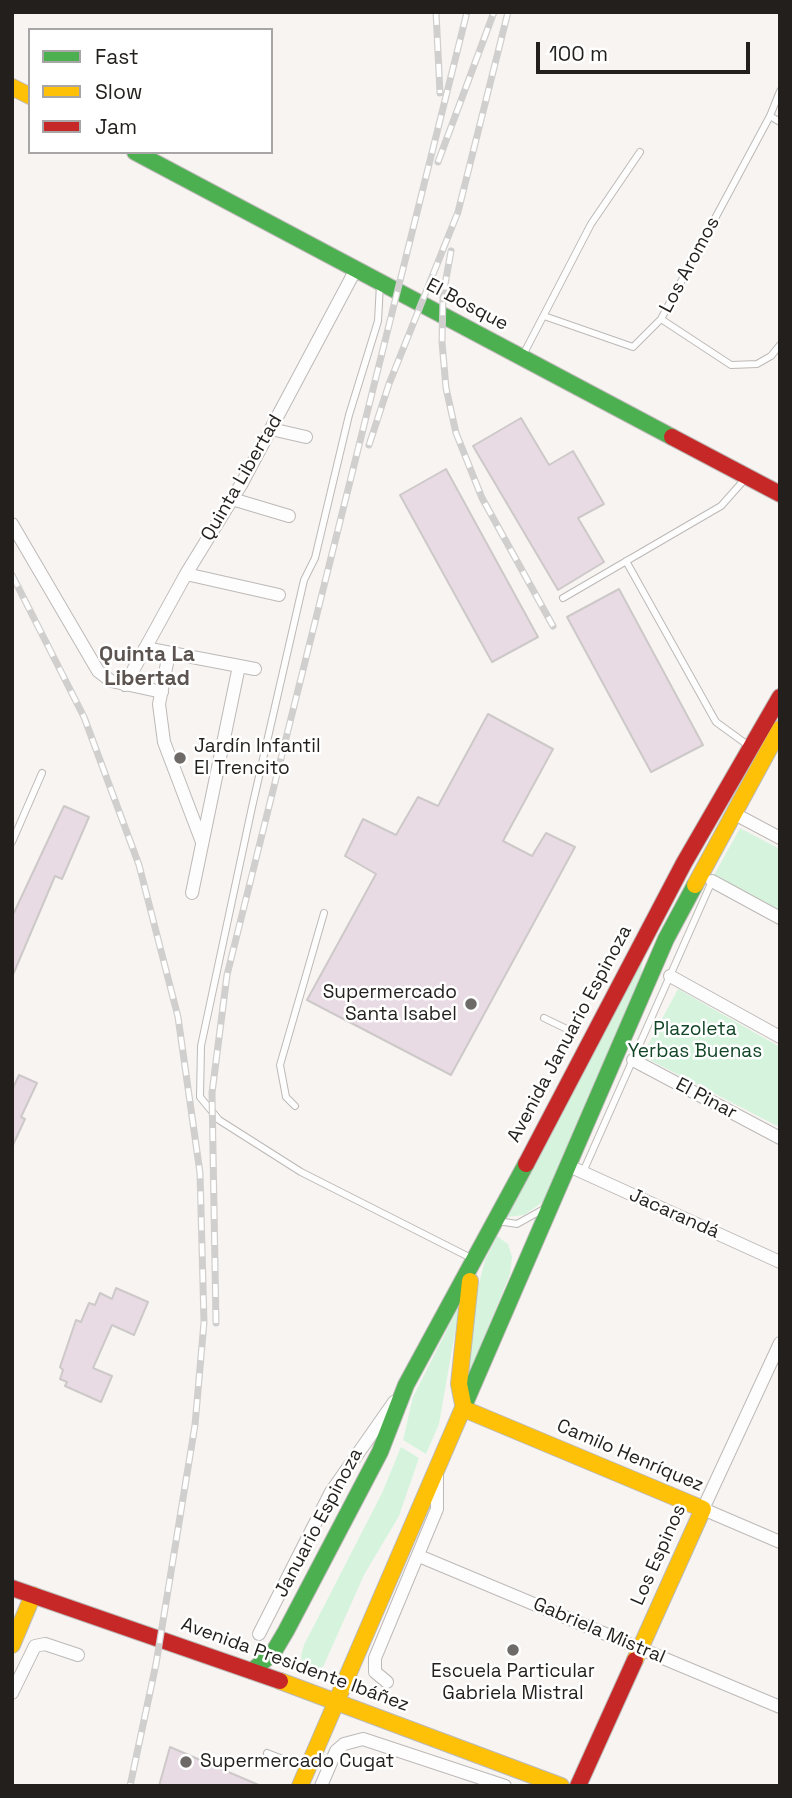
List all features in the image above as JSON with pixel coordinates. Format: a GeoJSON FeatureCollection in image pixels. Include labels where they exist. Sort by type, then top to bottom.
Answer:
{"type":"FeatureCollection","features":[{"type":"Feature","properties":{"kind":"main road"},"geometry":{"type":"LineString","coordinates":[[12,87],[28,95]]}},
{"type":"Feature","properties":{"kind":"main road","name":"El Bosque"},"geometry":{"type":"LineString","coordinates":[[139,154],[780,494]]}},
{"type":"Feature","properties":{"kind":"main road","name":"Avenida Januario Espinoza"},"geometry":{"type":"LineString","coordinates":[[464,1409],[459,1384],[473,1265],[677,876],[749,746],[780,697]]}},
{"type":"Feature","properties":{"kind":"main road","name":"Avenida Januario Espinoza"},"geometry":{"type":"LineString","coordinates":[[300,1786],[550,1205],[576,1169],[678,914],[780,729]]}},
{"type":"Feature","properties":{"kind":"main road","name":"Januario Espinoza"},"geometry":{"type":"LineString","coordinates":[[252,1671],[273,1653],[286,1632],[380,1452],[406,1385],[473,1265]]}},
{"type":"Feature","properties":{"kind":"main road","name":"Camilo Henríquez"},"geometry":{"type":"LineString","coordinates":[[464,1409],[703,1509]]}},
{"type":"Feature","properties":{"kind":"main road","name":"Los Espinos"},"geometry":{"type":"LineString","coordinates":[[578,1786],[703,1509]]}},
{"type":"Feature","properties":{"kind":"main road","name":"Avenida Presidente Ibáñez"},"geometry":{"type":"LineString","coordinates":[[12,1588],[336,1700],[561,1786]]}},
{"type":"Feature","properties":{"kind":"main road"},"geometry":{"type":"LineString","coordinates":[[12,1645],[33,1595]]}},
{"type":"Feature","properties":{"kind":"street","name":"Quinta Libertad"},"geometry":{"type":"LineString","coordinates":[[125,685],[271,429],[356,269]]}},
{"type":"Feature","properties":{"kind":"street"},"geometry":{"type":"LineString","coordinates":[[271,429],[306,437]]}},
{"type":"Feature","properties":{"kind":"street"},"geometry":{"type":"LineString","coordinates":[[232,499],[289,516]]}},
{"type":"Feature","properties":{"kind":"street"},"geometry":{"type":"LineString","coordinates":[[12,524],[98,671],[111,681],[162,692]]}},
{"type":"Feature","properties":{"kind":"street"},"geometry":{"type":"LineString","coordinates":[[186,575],[279,595]]}},
{"type":"Feature","properties":{"kind":"street"},"geometry":{"type":"LineString","coordinates":[[145,648],[255,669]]}},
{"type":"Feature","properties":{"kind":"street"},"geometry":{"type":"LineString","coordinates":[[169,653],[159,704],[164,742],[202,843]]}},
{"type":"Feature","properties":{"kind":"street"},"geometry":{"type":"LineString","coordinates":[[192,893],[239,666]]}},
{"type":"Feature","properties":{"kind":"street"},"geometry":{"type":"LineString","coordinates":[[733,813],[780,838]]}},
{"type":"Feature","properties":{"kind":"street"},"geometry":{"type":"LineString","coordinates":[[712,881],[780,918]]}},
{"type":"Feature","properties":{"kind":"street"},"geometry":{"type":"LineString","coordinates":[[670,976],[780,1037]]}},
{"type":"Feature","properties":{"kind":"street","name":"El Pinar"},"geometry":{"type":"LineString","coordinates":[[633,1060],[780,1138]]}},
{"type":"Feature","properties":{"kind":"street","name":"Jacarandá"},"geometry":{"type":"LineString","coordinates":[[576,1169],[780,1262]]}},
{"type":"Feature","properties":{"kind":"street","name":"Los Espinos"},"geometry":{"type":"LineString","coordinates":[[703,1509],[780,1343]]}},
{"type":"Feature","properties":{"kind":"street","name":"Januario Espinoza"},"geometry":{"type":"LineString","coordinates":[[259,1634],[331,1492],[406,1385]]}},
{"type":"Feature","properties":{"kind":"street"},"geometry":{"type":"LineString","coordinates":[[387,1682],[375,1672],[375,1658],[437,1509],[437,1472]]}},
{"type":"Feature","properties":{"kind":"street","name":"Camilo Henríquez"},"geometry":{"type":"LineString","coordinates":[[703,1509],[780,1542]]}},
{"type":"Feature","properties":{"kind":"street","name":"Gabriela Mistral"},"geometry":{"type":"LineString","coordinates":[[419,1556],[780,1707]]}},
{"type":"Feature","properties":{"kind":"street"},"geometry":{"type":"LineString","coordinates":[[12,1693],[34,1646],[45,1644],[78,1655]]}},
{"type":"Feature","properties":{"kind":"street"},"geometry":{"type":"LineString","coordinates":[[321,1786],[336,1751],[344,1744],[363,1739],[505,1786]]}},
{"type":"Feature","properties":{"kind":"lane","name":"Los Aromos"},"geometry":{"type":"LineString","coordinates":[[544,316],[633,347],[661,319],[771,116],[780,91]]}},
{"type":"Feature","properties":{"kind":"lane"},"geometry":{"type":"LineString","coordinates":[[771,116],[780,122]]}},
{"type":"Feature","properties":{"kind":"lane"},"geometry":{"type":"LineString","coordinates":[[522,357],[591,224],[640,152]]}},
{"type":"Feature","properties":{"kind":"lane"},"geometry":{"type":"LineString","coordinates":[[380,282],[379,321],[349,415],[314,558],[304,580],[252,807],[201,1046],[200,1097],[219,1120],[301,1172],[473,1265]]}},
{"type":"Feature","properties":{"kind":"lane"},"geometry":{"type":"LineString","coordinates":[[661,319],[731,365],[757,364],[771,356],[780,345]]}},
{"type":"Feature","properties":{"kind":"lane"},"geometry":{"type":"LineString","coordinates":[[563,598],[721,506],[747,477]]}},
{"type":"Feature","properties":{"kind":"lane"},"geometry":{"type":"LineString","coordinates":[[626,561],[716,722],[749,746]]}},
{"type":"Feature","properties":{"kind":"lane"},"geometry":{"type":"LineString","coordinates":[[12,842],[42,773]]}},
{"type":"Feature","properties":{"kind":"lane"},"geometry":{"type":"LineString","coordinates":[[677,876],[681,897],[678,914]]}},
{"type":"Feature","properties":{"kind":"lane"},"geometry":{"type":"LineString","coordinates":[[576,1169],[633,1060],[712,881]]}},
{"type":"Feature","properties":{"kind":"lane"},"geometry":{"type":"LineString","coordinates":[[295,1106],[286,1097],[280,1065],[324,913]]}},
{"type":"Feature","properties":{"kind":"lane"},"geometry":{"type":"LineString","coordinates":[[544,1018],[571,1031]]}},
{"type":"Feature","properties":{"kind":"lane"},"geometry":{"type":"LineString","coordinates":[[496,1220],[517,1224],[550,1205]]}},
{"type":"Feature","properties":{"kind":"lane"},"geometry":{"type":"LineString","coordinates":[[267,1753],[307,1769]]}},
{"type":"Feature","properties":{"kind":"green space"},"geometry":{"type":"Polygon","coordinates":[[[740,828],[780,849],[780,910],[714,875],[740,828]]]}},
{"type":"Feature","properties":{"kind":"green space"},"geometry":{"type":"Polygon","coordinates":[[[643,957],[641,975],[543,1202],[524,1215],[507,1217],[643,957]]]}},
{"type":"Feature","properties":{"kind":"green space","name":"Plazoleta Yerbas Buenas"},"geometry":{"type":"Polygon","coordinates":[[[678,989],[780,1047],[780,1120],[777,1126],[642,1056],[678,989]]]}},
{"type":"Feature","properties":{"kind":"green space"},"geometry":{"type":"Polygon","coordinates":[[[497,1236],[508,1244],[512,1257],[510,1274],[462,1392],[474,1303],[485,1260],[497,1236]]]}},
{"type":"Feature","properties":{"kind":"green space"},"geometry":{"type":"Polygon","coordinates":[[[460,1304],[439,1424],[426,1454],[403,1440],[413,1397],[460,1304]]]}},
{"type":"Feature","properties":{"kind":"green space"},"geometry":{"type":"Polygon","coordinates":[[[401,1447],[419,1458],[399,1516],[364,1575],[323,1667],[313,1670],[303,1666],[301,1656],[304,1645],[382,1493],[401,1447]]]}},
{"type":"Feature","properties":{"kind":"building"},"geometry":{"type":"Polygon","coordinates":[[[521,418],[549,465],[573,451],[604,504],[578,518],[604,562],[558,590],[473,446],[521,418]]]}},
{"type":"Feature","properties":{"kind":"building"},"geometry":{"type":"Polygon","coordinates":[[[446,469],[538,637],[492,662],[400,495],[446,469]]]}},
{"type":"Feature","properties":{"kind":"building"},"geometry":{"type":"Polygon","coordinates":[[[619,589],[703,745],[651,772],[567,617],[619,589]]]}},
{"type":"Feature","properties":{"kind":"building"},"geometry":{"type":"Polygon","coordinates":[[[488,714],[553,749],[503,841],[532,856],[546,833],[575,847],[451,1075],[307,1000],[376,874],[345,856],[363,819],[396,835],[418,797],[438,806],[488,714]]]}},
{"type":"Feature","properties":{"kind":"building"},"geometry":{"type":"Polygon","coordinates":[[[64,806],[89,817],[62,879],[55,876],[12,977],[12,917],[64,806]]]}},
{"type":"Feature","properties":{"kind":"building"},"geometry":{"type":"Polygon","coordinates":[[[19,1075],[37,1083],[21,1117],[25,1119],[12,1147],[12,1090],[19,1075]]]}},
{"type":"Feature","properties":{"kind":"building"},"geometry":{"type":"Polygon","coordinates":[[[116,1288],[148,1302],[134,1335],[112,1325],[93,1368],[112,1376],[101,1402],[65,1386],[67,1382],[60,1379],[63,1370],[60,1367],[76,1320],[81,1322],[89,1303],[95,1305],[100,1293],[112,1299],[116,1288]]]}},
{"type":"Feature","properties":{"kind":"building","name":"Supermercado Cugat"},"geometry":{"type":"Polygon","coordinates":[[[170,1747],[261,1786],[159,1786],[170,1747]]]}},
{"type":"Feature","properties":{"kind":"railway"},"geometry":{"type":"LineString","coordinates":[[436,12],[440,93]]}},
{"type":"Feature","properties":{"kind":"railway"},"geometry":{"type":"LineString","coordinates":[[216,1323],[212,1093],[227,975],[467,12]]}},
{"type":"Feature","properties":{"kind":"railway"},"geometry":{"type":"LineString","coordinates":[[438,162],[494,12]]}},
{"type":"Feature","properties":{"kind":"railway"},"geometry":{"type":"LineString","coordinates":[[369,445],[389,384],[458,212],[508,12]]}},
{"type":"Feature","properties":{"kind":"railway"},"geometry":{"type":"LineString","coordinates":[[451,251],[443,296],[442,342],[446,388],[456,433],[482,498],[553,626]]}},
{"type":"Feature","properties":{"kind":"railway"},"geometry":{"type":"LineString","coordinates":[[12,575],[84,717],[139,865],[178,1017],[200,1173],[204,1322],[195,1425],[156,1664],[130,1786]]}},
{"type":"Feature","properties":{"kind":"traffic: fast"},"geometry":{"type":"LineString","coordinates":[[139,154],[672,437]]}},
{"type":"Feature","properties":{"kind":"traffic: fast"},"geometry":{"type":"LineString","coordinates":[[463,1408],[666,939],[695,885]]}},
{"type":"Feature","properties":{"kind":"traffic: fast"},"geometry":{"type":"LineString","coordinates":[[252,1671],[273,1653],[286,1631],[380,1452],[406,1385],[526,1164]]}},
{"type":"Feature","properties":{"kind":"traffic: slow"},"geometry":{"type":"LineString","coordinates":[[12,87],[28,95]]}},
{"type":"Feature","properties":{"kind":"traffic: slow"},"geometry":{"type":"LineString","coordinates":[[695,885],[780,729]]}},
{"type":"Feature","properties":{"kind":"traffic: slow"},"geometry":{"type":"LineString","coordinates":[[464,1409],[459,1384],[470,1281]]}},
{"type":"Feature","properties":{"kind":"traffic: slow"},"geometry":{"type":"LineString","coordinates":[[300,1786],[463,1408]]}},
{"type":"Feature","properties":{"kind":"traffic: slow"},"geometry":{"type":"LineString","coordinates":[[464,1409],[703,1509],[635,1660]]}},
{"type":"Feature","properties":{"kind":"traffic: slow"},"geometry":{"type":"LineString","coordinates":[[12,1645],[33,1595]]}},
{"type":"Feature","properties":{"kind":"traffic: slow"},"geometry":{"type":"LineString","coordinates":[[280,1681],[561,1786]]}},
{"type":"Feature","properties":{"kind":"traffic: jam"},"geometry":{"type":"LineString","coordinates":[[672,437],[780,494]]}},
{"type":"Feature","properties":{"kind":"traffic: jam"},"geometry":{"type":"LineString","coordinates":[[526,1164],[684,863],[780,697]]}},
{"type":"Feature","properties":{"kind":"traffic: jam"},"geometry":{"type":"LineString","coordinates":[[12,1588],[280,1681]]}},
{"type":"Feature","properties":{"kind":"traffic: jam"},"geometry":{"type":"LineString","coordinates":[[578,1786],[635,1660]]}},
{"type":"Feature","properties":{"kind":"place","name":"Jardín Infantil El Trencito"},"geometry":{"type":"Point","coordinates":[180,758]}},
{"type":"Feature","properties":{"kind":"place","name":"Supermercado Santa Isabel"},"geometry":{"type":"Point","coordinates":[471,1004]}},
{"type":"Feature","properties":{"kind":"place","name":"Escuela Particular Gabriela Mistral"},"geometry":{"type":"Point","coordinates":[513,1650]}},
{"type":"Feature","properties":{"kind":"place","name":"Supermercado Cugat"},"geometry":{"type":"Point","coordinates":[186,1762]}},
{"type":"Feature","properties":{"kind":"district","name":"Quinta La Libertad"},"geometry":{"type":"Point","coordinates":[147,667]}}]}
